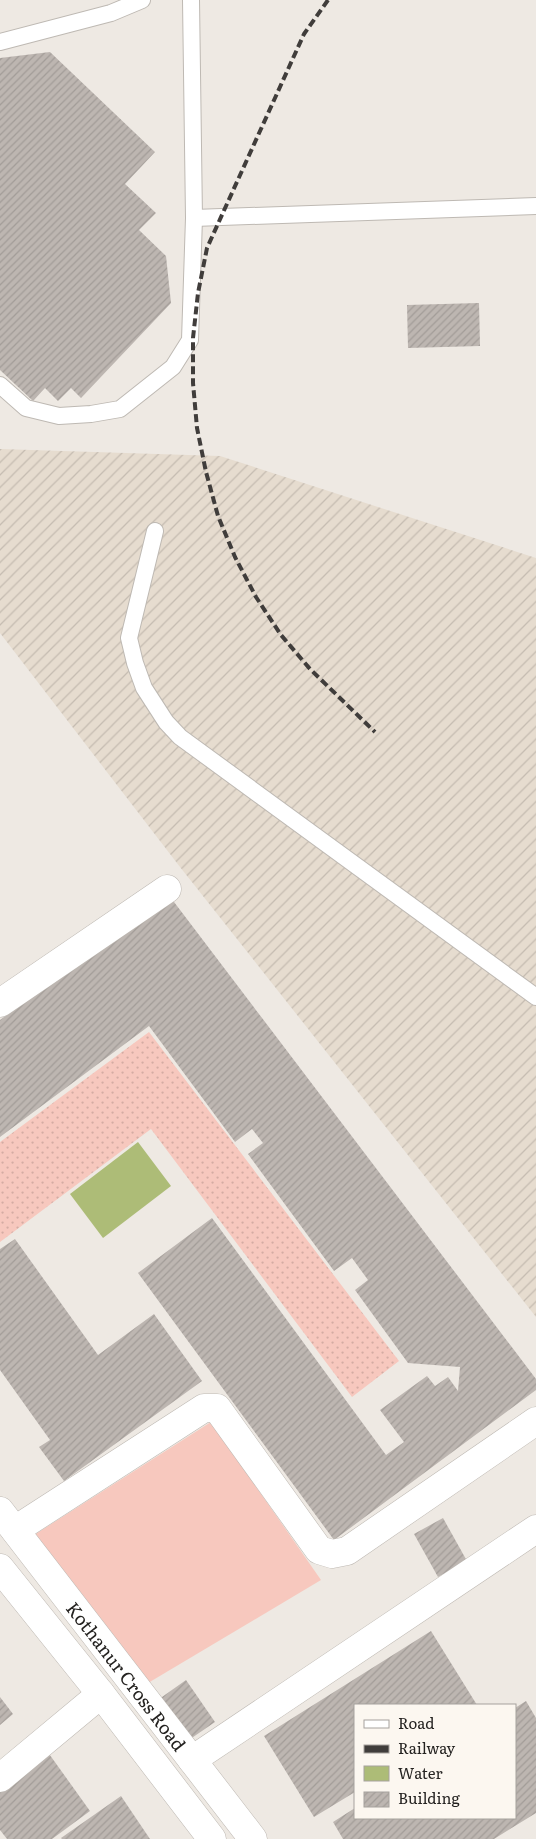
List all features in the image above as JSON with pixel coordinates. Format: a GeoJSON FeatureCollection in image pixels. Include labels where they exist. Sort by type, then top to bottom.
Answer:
{"type":"FeatureCollection","features":[{"type":"Feature","properties":{"kind":"street"},"geometry":{"type":"LineString","coordinates":[[0,1002],[167,889]]}},
{"type":"Feature","properties":{"kind":"street"},"geometry":{"type":"LineString","coordinates":[[7,1520],[204,1408],[217,1408],[319,1550],[332,1554],[347,1551],[536,1421]]}},
{"type":"Feature","properties":{"kind":"street","name":"Kothanur Cross Road"},"geometry":{"type":"LineString","coordinates":[[7,1520],[253,1839]]}},
{"type":"Feature","properties":{"kind":"street"},"geometry":{"type":"LineString","coordinates":[[192,1760],[536,1529]]}},
{"type":"Feature","properties":{"kind":"street"},"geometry":{"type":"LineString","coordinates":[[0,1568],[101,1694],[209,1838]]}},
{"type":"Feature","properties":{"kind":"street"},"geometry":{"type":"LineString","coordinates":[[0,1778],[101,1694]]}},
{"type":"Feature","properties":{"kind":"lane"},"geometry":{"type":"LineString","coordinates":[[0,42],[111,13],[142,0]]}},
{"type":"Feature","properties":{"kind":"lane"},"geometry":{"type":"LineString","coordinates":[[0,385],[26,408],[59,416],[91,414],[120,409],[172,367],[190,340],[194,218],[191,0]]}},
{"type":"Feature","properties":{"kind":"lane"},"geometry":{"type":"LineString","coordinates":[[194,218],[536,206]]}},
{"type":"Feature","properties":{"kind":"lane"},"geometry":{"type":"LineString","coordinates":[[155,531],[129,638],[144,688],[166,722],[180,737],[536,997]]}},
{"type":"Feature","properties":{"kind":"shaded area"},"geometry":{"type":"Polygon","coordinates":[[[0,449],[220,456],[536,558],[536,1317],[180,867],[0,633],[0,449]]]}},
{"type":"Feature","properties":{"kind":"shaded area"},"geometry":{"type":"Polygon","coordinates":[[[149,1032],[399,1361],[352,1397],[151,1129],[0,1242],[0,1142],[149,1032]]]}},
{"type":"Feature","properties":{"kind":"shaded area"},"geometry":{"type":"Polygon","coordinates":[[[211,1422],[321,1580],[143,1686],[34,1535],[211,1422]]]}},
{"type":"Feature","properties":{"kind":"water"},"geometry":{"type":"Polygon","coordinates":[[[138,1142],[171,1186],[103,1238],[70,1194],[138,1142]]]}},
{"type":"Feature","properties":{"kind":"building"},"geometry":{"type":"Polygon","coordinates":[[[50,52],[155,152],[125,184],[156,213],[139,230],[166,256],[171,303],[81,398],[71,388],[58,401],[45,388],[33,401],[0,370],[0,58],[50,52]]]}},
{"type":"Feature","properties":{"kind":"building"},"geometry":{"type":"Polygon","coordinates":[[[479,303],[480,346],[408,348],[407,305],[479,303]]]}},
{"type":"Feature","properties":{"kind":"building"},"geometry":{"type":"Polygon","coordinates":[[[171,898],[536,1379],[536,1390],[334,1540],[138,1273],[212,1218],[386,1455],[404,1442],[380,1410],[427,1376],[435,1386],[448,1377],[458,1391],[460,1367],[408,1363],[355,1290],[368,1280],[352,1258],[334,1271],[248,1154],[263,1143],[252,1129],[235,1142],[149,1026],[0,1137],[0,1020],[171,898]]]}},
{"type":"Feature","properties":{"kind":"building"},"geometry":{"type":"Polygon","coordinates":[[[15,1239],[98,1355],[154,1314],[202,1381],[64,1481],[39,1447],[50,1440],[0,1370],[0,1249],[15,1239]]]}},
{"type":"Feature","properties":{"kind":"building"},"geometry":{"type":"Polygon","coordinates":[[[443,1518],[467,1561],[438,1577],[414,1534],[443,1518]]]}},
{"type":"Feature","properties":{"kind":"building"},"geometry":{"type":"Polygon","coordinates":[[[431,1631],[476,1704],[354,1704],[354,1793],[314,1817],[264,1736],[431,1631]]]}},
{"type":"Feature","properties":{"kind":"building"},"geometry":{"type":"Polygon","coordinates":[[[186,1680],[215,1722],[183,1744],[155,1702],[186,1680]]]}},
{"type":"Feature","properties":{"kind":"building"},"geometry":{"type":"Polygon","coordinates":[[[0,1697],[13,1714],[0,1725],[0,1697]]]}},
{"type":"Feature","properties":{"kind":"building"},"geometry":{"type":"Polygon","coordinates":[[[526,1701],[536,1718],[536,1813],[494,1839],[343,1839],[333,1822],[354,1809],[354,1819],[516,1819],[516,1707],[526,1701]]]}},
{"type":"Feature","properties":{"kind":"building"},"geometry":{"type":"Polygon","coordinates":[[[47,1751],[90,1811],[52,1839],[7,1839],[0,1830],[0,1786],[47,1751]]]}},
{"type":"Feature","properties":{"kind":"building"},"geometry":{"type":"Polygon","coordinates":[[[121,1796],[150,1839],[61,1838],[121,1796]]]}},
{"type":"Feature","properties":{"kind":"railway"},"geometry":{"type":"LineString","coordinates":[[328,0],[304,34],[207,248],[198,293],[193,338],[193,383],[197,428],[206,472],[218,516],[235,557],[256,597],[281,635],[310,669],[375,732]]}}]}
